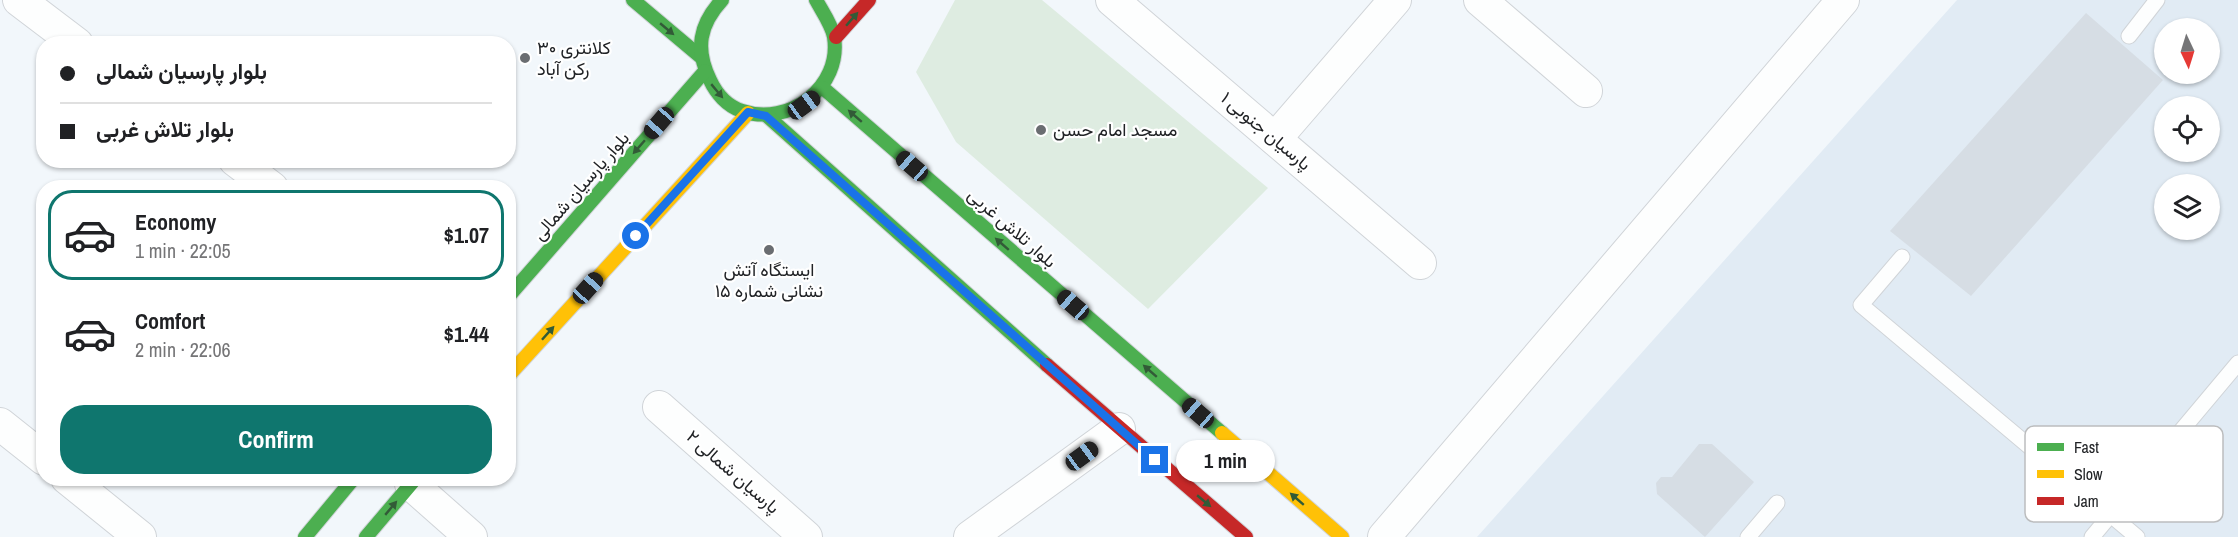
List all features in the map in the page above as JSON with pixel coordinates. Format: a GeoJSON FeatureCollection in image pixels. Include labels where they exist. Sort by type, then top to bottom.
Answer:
{"type":"FeatureCollection","features":[{"type":"Feature","properties":{"kind":"street"},"geometry":{"type":"LineString","coordinates":[[19,0],[66,36]]}},
{"type":"Feature","properties":{"kind":"street"},"geometry":{"type":"LineString","coordinates":[[633,0],[703,65]]}},
{"type":"Feature","properties":{"kind":"street"},"geometry":{"type":"LineString","coordinates":[[722,0],[708,18],[703,31],[703,65],[710,82],[726,101],[748,112],[766,116],[792,111],[815,98],[823,88],[834,64],[836,37],[828,16],[816,0]]}},
{"type":"Feature","properties":{"kind":"street"},"geometry":{"type":"LineString","coordinates":[[836,37],[869,0]]}},
{"type":"Feature","properties":{"kind":"street","name":"۱ پارسیان جنوبی"},"geometry":{"type":"LineString","coordinates":[[1112,0],[1420,263]]}},
{"type":"Feature","properties":{"kind":"street"},"geometry":{"type":"LineString","coordinates":[[1275,139],[1395,0]]}},
{"type":"Feature","properties":{"kind":"street"},"geometry":{"type":"LineString","coordinates":[[1480,0],[1586,91]]}},
{"type":"Feature","properties":{"kind":"street"},"geometry":{"type":"LineString","coordinates":[[1384,537],[1843,0]]}},
{"type":"Feature","properties":{"kind":"street","name":"بلوار پارسیان شمالی"},"geometry":{"type":"LineString","coordinates":[[516,287],[703,65]]}},
{"type":"Feature","properties":{"kind":"street","name":"بلوار تلاش غربی"},"geometry":{"type":"LineString","coordinates":[[823,88],[1342,537]]}},
{"type":"Feature","properties":{"kind":"street"},"geometry":{"type":"LineString","coordinates":[[516,367],[748,112]]}},
{"type":"Feature","properties":{"kind":"street"},"geometry":{"type":"LineString","coordinates":[[766,116],[1119,429],[1246,537]]}},
{"type":"Feature","properties":{"kind":"street"},"geometry":{"type":"LineString","coordinates":[[246,168],[261,180]]}},
{"type":"Feature","properties":{"kind":"street","name":"۲ پارسیان شمالی"},"geometry":{"type":"LineString","coordinates":[[659,407],[806,537]]}},
{"type":"Feature","properties":{"kind":"street"},"geometry":{"type":"LineString","coordinates":[[0,424],[36,453]]}},
{"type":"Feature","properties":{"kind":"street"},"geometry":{"type":"LineString","coordinates":[[970,537],[1119,429]]}},
{"type":"Feature","properties":{"kind":"street"},"geometry":{"type":"LineString","coordinates":[[77,486],[140,537]]}},
{"type":"Feature","properties":{"kind":"street"},"geometry":{"type":"LineString","coordinates":[[305,537],[347,486]]}},
{"type":"Feature","properties":{"kind":"street"},"geometry":{"type":"LineString","coordinates":[[366,537],[409,486]]}},
{"type":"Feature","properties":{"kind":"street"},"geometry":{"type":"LineString","coordinates":[[418,486],[471,537]]}},
{"type":"Feature","properties":{"kind":"lane"},"geometry":{"type":"LineString","coordinates":[[2129,36],[2157,0]]}},
{"type":"Feature","properties":{"kind":"lane"},"geometry":{"type":"LineString","coordinates":[[1902,256],[1861,305],[2025,442]]}},
{"type":"Feature","properties":{"kind":"lane"},"geometry":{"type":"LineString","coordinates":[[2185,426],[2238,363]]}},
{"type":"Feature","properties":{"kind":"lane"},"geometry":{"type":"LineString","coordinates":[[1748,537],[1777,503]]}},
{"type":"Feature","properties":{"kind":"lane"},"geometry":{"type":"LineString","coordinates":[[2092,537],[2104,522]]}},
{"type":"Feature","properties":{"kind":"lane"},"geometry":{"type":"LineString","coordinates":[[2120,522],[2138,537]]}},
{"type":"Feature","properties":{"kind":"shaded area"},"geometry":{"type":"Polygon","coordinates":[[[955,0],[1042,0],[1268,188],[1148,309],[956,142],[916,72],[955,0]]]}},
{"type":"Feature","properties":{"kind":"shaded area"},"geometry":{"type":"Polygon","coordinates":[[[1957,0],[2238,0],[2238,537],[1477,537],[1957,0]]]}},
{"type":"Feature","properties":{"kind":"building"},"geometry":{"type":"Polygon","coordinates":[[[2086,13],[2154,72],[2154,84],[2159,84],[1971,296],[1890,231],[2086,13]]]}},
{"type":"Feature","properties":{"kind":"building"},"geometry":{"type":"Polygon","coordinates":[[[1699,444],[1712,444],[1754,482],[1705,537],[1657,494],[1656,483],[1661,477],[1672,477],[1699,444]]]}},
{"type":"Feature","properties":{"kind":"traffic: fast"},"geometry":{"type":"LineString","coordinates":[[633,0],[702,58]]}},
{"type":"Feature","properties":{"kind":"traffic: fast"},"geometry":{"type":"LineString","coordinates":[[722,0],[714,9],[704,28],[701,48],[705,69],[715,90],[727,102],[742,111],[760,114],[777,113],[794,108],[809,99],[821,87],[830,72],[834,55],[834,37],[816,0]]}},
{"type":"Feature","properties":{"kind":"traffic: fast"},"geometry":{"type":"LineString","coordinates":[[516,288],[705,71]]}},
{"type":"Feature","properties":{"kind":"traffic: fast"},"geometry":{"type":"LineString","coordinates":[[823,88],[1222,433]]}},
{"type":"Feature","properties":{"kind":"traffic: fast"},"geometry":{"type":"LineString","coordinates":[[766,115],[1047,365]]}},
{"type":"Feature","properties":{"kind":"traffic: fast"},"geometry":{"type":"LineString","coordinates":[[305,537],[347,486]]}},
{"type":"Feature","properties":{"kind":"traffic: fast"},"geometry":{"type":"LineString","coordinates":[[366,537],[409,486]]}},
{"type":"Feature","properties":{"kind":"traffic: slow"},"geometry":{"type":"LineString","coordinates":[[516,367],[748,113]]}},
{"type":"Feature","properties":{"kind":"traffic: slow"},"geometry":{"type":"LineString","coordinates":[[1222,433],[1342,537]]}},
{"type":"Feature","properties":{"kind":"traffic: jam"},"geometry":{"type":"LineString","coordinates":[[836,37],[869,0]]}},
{"type":"Feature","properties":{"kind":"traffic: jam"},"geometry":{"type":"LineString","coordinates":[[1047,365],[1246,537]]}},
{"type":"Feature","properties":{"kind":"place","name":"کلانتری ۳۰ رکن آباد"},"geometry":{"type":"Point","coordinates":[525,58]}},
{"type":"Feature","properties":{"kind":"place","name":"مسجد امام حسن"},"geometry":{"type":"Point","coordinates":[1041,130]}},
{"type":"Feature","properties":{"kind":"place","name":"ایستگاه آتش نشانی شماره ۱۵"},"geometry":{"type":"Point","coordinates":[769,250]}},
{"type":"Feature","properties":{"kind":"route"},"geometry":{"type":"LineString","coordinates":[[636,236],[748,112],[766,116],[1155,460]]}}]}
